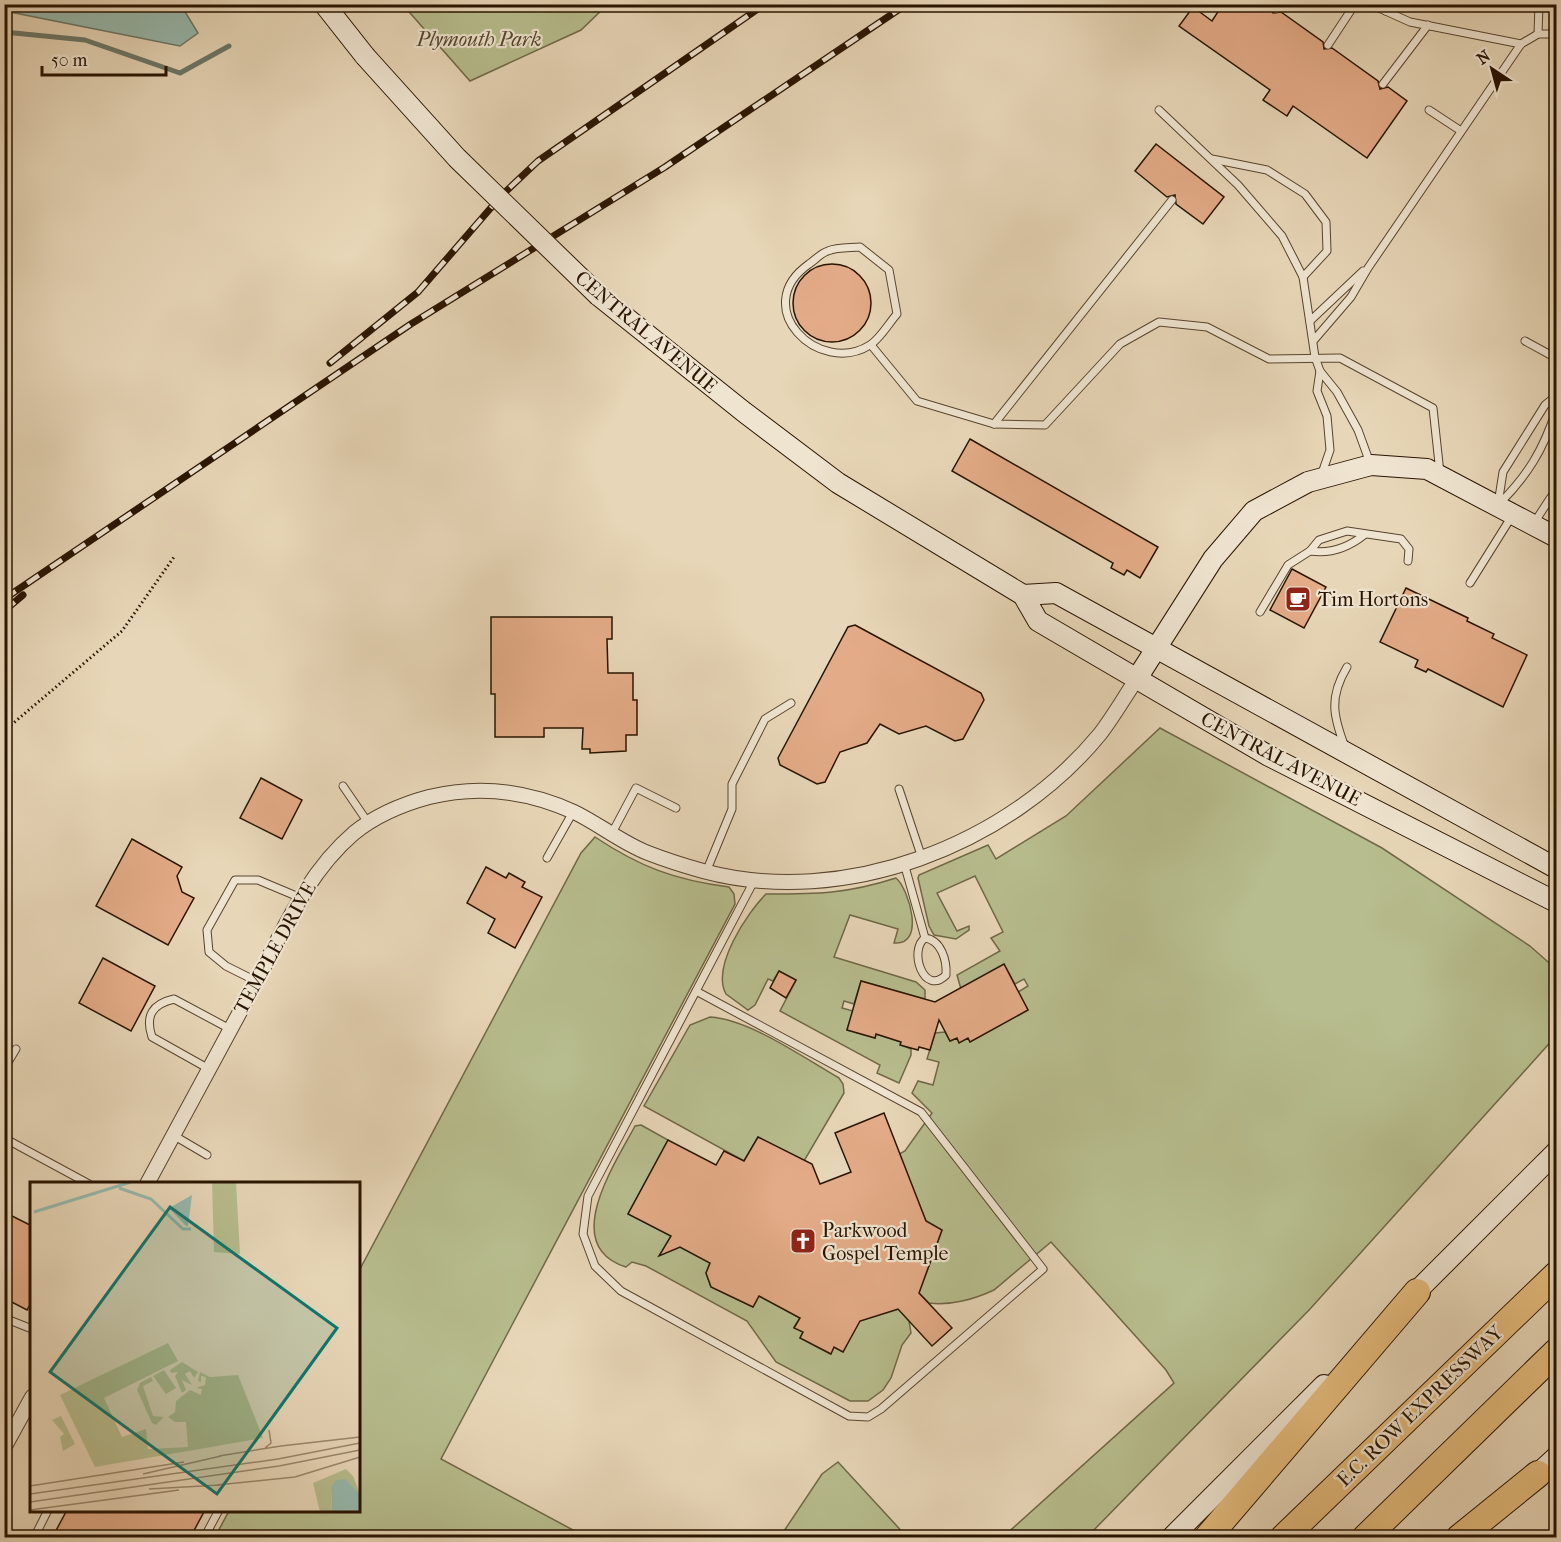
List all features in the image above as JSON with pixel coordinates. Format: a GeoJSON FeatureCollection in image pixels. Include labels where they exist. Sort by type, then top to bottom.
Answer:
{"type":"FeatureCollection","features":[{"type":"Feature","properties":{"kind":"highway","name":"E.C. ROW EXPRESSWAY"},"geometry":{"type":"LineString","coordinates":[[1283,1538],[1557,1275]]}},
{"type":"Feature","properties":{"kind":"highway"},"geometry":{"type":"LineString","coordinates":[[1207,1538],[1417,1292]]}},
{"type":"Feature","properties":{"kind":"highway"},"geometry":{"type":"LineString","coordinates":[[1365,1538],[1557,1352]]}},
{"type":"Feature","properties":{"kind":"highway"},"geometry":{"type":"LineString","coordinates":[[1459,1538],[1547,1465]]}},
{"type":"Feature","properties":{"kind":"street","name":"CENTRAL AVENUE"},"geometry":{"type":"LineString","coordinates":[[324,4],[364,56],[457,158],[599,296],[744,412],[838,483],[1023,595],[1038,621],[1136,680],[1269,756],[1557,902]]}},
{"type":"Feature","properties":{"kind":"street","name":"TEMPLE DRIVE"},"geometry":{"type":"LineString","coordinates":[[148,1182],[311,879],[355,833],[402,805],[456,790],[520,792],[573,812],[646,852],[706,872],[755,879],[811,881],[866,874],[922,858],[954,845],[1005,817],[1052,782],[1100,734],[1213,559],[1254,511],[1308,482],[1371,465],[1427,469],[1557,537]]}},
{"type":"Feature","properties":{"kind":"street","name":"CENTRAL AVENUE"},"geometry":{"type":"LineString","coordinates":[[1023,595],[1056,593],[1346,750],[1557,868]]}},
{"type":"Feature","properties":{"kind":"street"},"geometry":{"type":"LineString","coordinates":[[1171,1538],[1557,1152]]}},
{"type":"Feature","properties":{"kind":"street"},"geometry":{"type":"LineString","coordinates":[[4,1448],[30,1401]]}},
{"type":"Feature","properties":{"kind":"street"},"geometry":{"type":"LineString","coordinates":[[1470,1538],[1547,1465]]}},
{"type":"Feature","properties":{"kind":"lane"},"geometry":{"type":"LineString","coordinates":[[1328,45],[1355,4]]}},
{"type":"Feature","properties":{"kind":"lane"},"geometry":{"type":"LineString","coordinates":[[1370,4],[1410,22],[1521,44]]}},
{"type":"Feature","properties":{"kind":"lane"},"geometry":{"type":"LineString","coordinates":[[1386,11],[1397,4]]}},
{"type":"Feature","properties":{"kind":"lane"},"geometry":{"type":"LineString","coordinates":[[1538,34],[1539,4]]}},
{"type":"Feature","properties":{"kind":"lane"},"geometry":{"type":"LineString","coordinates":[[1383,84],[1428,25]]}},
{"type":"Feature","properties":{"kind":"lane"},"geometry":{"type":"LineString","coordinates":[[1314,340],[1351,297],[1368,268],[1521,44],[1538,34],[1557,34]]}},
{"type":"Feature","properties":{"kind":"lane"},"geometry":{"type":"LineString","coordinates":[[1159,110],[1238,185],[1282,236],[1303,278],[1315,357],[1320,370],[1337,392],[1358,430],[1371,465]]}},
{"type":"Feature","properties":{"kind":"lane"},"geometry":{"type":"LineString","coordinates":[[1429,110],[1461,131]]}},
{"type":"Feature","properties":{"kind":"lane"},"geometry":{"type":"LineString","coordinates":[[1211,159],[1267,170],[1305,194],[1326,222],[1327,251],[1303,278]]}},
{"type":"Feature","properties":{"kind":"lane"},"geometry":{"type":"LineString","coordinates":[[994,424],[1172,200]]}},
{"type":"Feature","properties":{"kind":"lane"},"geometry":{"type":"LineString","coordinates":[[860,247],[889,270],[897,314],[871,345],[850,352],[823,351],[801,337],[786,318],[786,288],[800,270],[828,250],[860,247]]}},
{"type":"Feature","properties":{"kind":"lane"},"geometry":{"type":"LineString","coordinates":[[1310,321],[1368,268]]}},
{"type":"Feature","properties":{"kind":"lane"},"geometry":{"type":"LineString","coordinates":[[871,345],[917,401],[994,424],[1045,425],[1120,344],[1160,322],[1207,327],[1269,359],[1340,358],[1433,408],[1440,476]]}},
{"type":"Feature","properties":{"kind":"lane"},"geometry":{"type":"LineString","coordinates":[[1525,340],[1557,358]]}},
{"type":"Feature","properties":{"kind":"lane"},"geometry":{"type":"LineString","coordinates":[[1320,370],[1317,391],[1327,416],[1330,450],[1320,479]]}},
{"type":"Feature","properties":{"kind":"lane"},"geometry":{"type":"LineString","coordinates":[[1505,510],[1503,472],[1545,405],[1557,396]]}},
{"type":"Feature","properties":{"kind":"lane"},"geometry":{"type":"LineString","coordinates":[[1470,583],[1505,510],[1545,443],[1557,411]]}},
{"type":"Feature","properties":{"kind":"lane"},"geometry":{"type":"LineString","coordinates":[[1533,525],[1551,497],[1557,500]]}},
{"type":"Feature","properties":{"kind":"lane"},"geometry":{"type":"LineString","coordinates":[[1260,612],[1288,565],[1310,551],[1319,540],[1347,531],[1364,535],[1384,534],[1401,539],[1409,549],[1408,561]]}},
{"type":"Feature","properties":{"kind":"lane"},"geometry":{"type":"LineString","coordinates":[[1310,551],[1324,553],[1353,544],[1364,535]]}},
{"type":"Feature","properties":{"kind":"lane"},"geometry":{"type":"LineString","coordinates":[[1346,750],[1333,705],[1340,678],[1347,667]]}},
{"type":"Feature","properties":{"kind":"lane"},"geometry":{"type":"LineString","coordinates":[[706,872],[732,809],[732,784],[765,719],[791,703]]}},
{"type":"Feature","properties":{"kind":"lane"},"geometry":{"type":"LineString","coordinates":[[343,786],[369,824]]}},
{"type":"Feature","properties":{"kind":"lane"},"geometry":{"type":"LineString","coordinates":[[612,833],[636,788],[676,808]]}},
{"type":"Feature","properties":{"kind":"lane"},"geometry":{"type":"LineString","coordinates":[[899,789],[922,858]]}},
{"type":"Feature","properties":{"kind":"lane"},"geometry":{"type":"LineString","coordinates":[[547,858],[573,812]]}},
{"type":"Feature","properties":{"kind":"lane"},"geometry":{"type":"LineString","coordinates":[[904,863],[925,938]]}},
{"type":"Feature","properties":{"kind":"lane"},"geometry":{"type":"LineString","coordinates":[[696,991],[921,1112],[1042,1269],[881,1409],[868,1417],[849,1416],[621,1291],[595,1266],[583,1234],[588,1196],[755,879]]}},
{"type":"Feature","properties":{"kind":"lane"},"geometry":{"type":"LineString","coordinates":[[256,981],[226,966],[209,952],[207,930],[235,880],[258,880],[301,898]]}},
{"type":"Feature","properties":{"kind":"lane"},"geometry":{"type":"LineString","coordinates":[[925,938],[933,939],[938,944],[946,967],[946,975],[940,981],[932,982],[925,978],[921,971],[917,950],[919,943],[925,938]]}},
{"type":"Feature","properties":{"kind":"lane"},"geometry":{"type":"LineString","coordinates":[[209,1069],[152,1037],[148,1025],[150,1012],[160,1002],[174,999],[230,1029]]}},
{"type":"Feature","properties":{"kind":"lane"},"geometry":{"type":"LineString","coordinates":[[4,1069],[16,1049]]}},
{"type":"Feature","properties":{"kind":"lane"},"geometry":{"type":"LineString","coordinates":[[173,1135],[207,1155]]}},
{"type":"Feature","properties":{"kind":"lane"},"geometry":{"type":"LineString","coordinates":[[4,1138],[85,1182]]}},
{"type":"Feature","properties":{"kind":"lane"},"geometry":{"type":"LineString","coordinates":[[4,1318],[30,1328]]}},
{"type":"Feature","properties":{"kind":"lane"},"geometry":{"type":"LineString","coordinates":[[34,1538],[47,1512]]}},
{"type":"Feature","properties":{"kind":"lane"},"geometry":{"type":"LineString","coordinates":[[204,1538],[218,1512]]}},
{"type":"Feature","properties":{"kind":"path"},"geometry":{"type":"LineString","coordinates":[[4,730],[122,631],[174,557]]}},
{"type":"Feature","properties":{"kind":"green space","name":"Plymouth Park"},"geometry":{"type":"Polygon","coordinates":[[[403,5],[607,5],[581,30],[470,81],[403,5]]]}},
{"type":"Feature","properties":{"kind":"green space"},"geometry":{"type":"Polygon","coordinates":[[[1160,728],[1382,848],[1530,946],[1556,969],[1556,1036],[1310,1309],[1087,1537],[1003,1537],[1174,1383],[1166,1370],[1051,1242],[994,1290],[987,1293],[962,1301],[937,1304],[929,1303],[919,1293],[942,1230],[926,1221],[899,1154],[905,1151],[932,1113],[912,1093],[918,1081],[933,1085],[939,1062],[927,1059],[935,1033],[945,1032],[950,1041],[957,1038],[959,1042],[968,1038],[970,1042],[1028,1010],[1018,992],[1028,986],[1024,979],[1015,984],[1004,964],[961,989],[957,975],[1000,951],[991,938],[1003,932],[975,876],[937,893],[957,931],[969,926],[969,930],[956,939],[934,935],[929,926],[918,878],[919,875],[988,845],[996,859],[1066,816],[1160,728]]]}},
{"type":"Feature","properties":{"kind":"green space"},"geometry":{"type":"Polygon","coordinates":[[[595,837],[659,871],[729,887],[734,894],[735,904],[441,1459],[586,1537],[215,1537],[228,1512],[360,1512],[360,1269],[581,853],[595,837]]]}},
{"type":"Feature","properties":{"kind":"green space"},"geometry":{"type":"Polygon","coordinates":[[[896,878],[910,904],[912,927],[910,936],[904,942],[894,943],[898,929],[850,915],[834,957],[916,982],[925,990],[925,999],[861,981],[854,1004],[844,1001],[842,1008],[853,1011],[847,1030],[875,1038],[876,1034],[901,1042],[901,1045],[911,1049],[911,1055],[899,1083],[877,1073],[880,1065],[780,1011],[796,980],[779,971],[773,981],[768,979],[755,1005],[748,1010],[726,994],[723,970],[733,941],[766,894],[832,892],[896,878]]]}},
{"type":"Feature","properties":{"kind":"green space"},"geometry":{"type":"Polygon","coordinates":[[[710,1017],[725,1019],[759,1032],[839,1078],[843,1084],[844,1093],[804,1161],[758,1137],[744,1161],[644,1106],[690,1025],[710,1017]]]}},
{"type":"Feature","properties":{"kind":"green space"},"geometry":{"type":"Polygon","coordinates":[[[641,1125],[668,1140],[628,1214],[671,1236],[670,1251],[680,1247],[710,1263],[706,1273],[711,1287],[753,1307],[759,1296],[800,1318],[794,1327],[803,1332],[800,1338],[830,1354],[834,1347],[843,1352],[855,1329],[853,1323],[899,1309],[909,1321],[911,1333],[902,1345],[891,1378],[883,1390],[868,1401],[850,1401],[776,1362],[747,1321],[646,1266],[632,1262],[626,1267],[606,1256],[596,1241],[594,1223],[598,1203],[616,1161],[635,1126],[641,1125]]]}},
{"type":"Feature","properties":{"kind":"green space"},"geometry":{"type":"Polygon","coordinates":[[[838,1462],[907,1537],[780,1537],[822,1474],[838,1462]]]}},
{"type":"Feature","properties":{"kind":"water"},"geometry":{"type":"Polygon","coordinates":[[[4,5],[181,5],[198,33],[180,46],[5,11],[4,5]]]}},
{"type":"Feature","properties":{"kind":"building"},"geometry":{"type":"Polygon","coordinates":[[[1223,4],[1270,4],[1273,13],[1281,12],[1323,42],[1324,49],[1332,48],[1378,81],[1380,89],[1388,87],[1407,101],[1367,158],[1293,106],[1287,116],[1263,100],[1270,90],[1179,26],[1193,7],[1212,21],[1223,4]]]}},
{"type":"Feature","properties":{"kind":"building"},"geometry":{"type":"Polygon","coordinates":[[[1156,144],[1224,197],[1203,224],[1176,204],[1175,195],[1167,197],[1135,171],[1156,144]]]}},
{"type":"Feature","properties":{"kind":"building"},"geometry":{"type":"Polygon","coordinates":[[[832,264],[847,267],[860,275],[868,288],[871,303],[868,318],[860,331],[847,339],[832,342],[817,339],[804,331],[796,318],[793,303],[796,288],[804,275],[817,267],[832,264]]]}},
{"type":"Feature","properties":{"kind":"building"},"geometry":{"type":"Polygon","coordinates":[[[970,439],[1158,547],[1140,578],[1127,570],[1124,575],[1111,568],[1113,563],[952,471],[970,439]]]}},
{"type":"Feature","properties":{"kind":"building","name":"Tim Hortons"},"geometry":{"type":"Polygon","coordinates":[[[1292,569],[1326,587],[1304,628],[1270,610],[1292,569]]]}},
{"type":"Feature","properties":{"kind":"building"},"geometry":{"type":"Polygon","coordinates":[[[1406,588],[1468,618],[1467,621],[1494,634],[1492,638],[1527,655],[1503,707],[1428,669],[1426,672],[1415,667],[1418,660],[1380,642],[1406,588]]]}},
{"type":"Feature","properties":{"kind":"building"},"geometry":{"type":"Polygon","coordinates":[[[491,617],[612,617],[612,639],[607,639],[608,673],[633,673],[633,700],[637,700],[637,735],[626,735],[626,751],[590,753],[590,749],[582,749],[583,728],[544,728],[544,737],[495,737],[495,694],[491,694],[491,617]]]}},
{"type":"Feature","properties":{"kind":"building"},"geometry":{"type":"Polygon","coordinates":[[[855,625],[981,693],[984,700],[963,739],[955,741],[926,726],[899,734],[880,724],[867,743],[840,752],[825,782],[817,784],[780,765],[778,758],[848,627],[855,625]]]}},
{"type":"Feature","properties":{"kind":"building"},"geometry":{"type":"Polygon","coordinates":[[[261,778],[302,800],[282,839],[240,818],[261,778]]]}},
{"type":"Feature","properties":{"kind":"building"},"geometry":{"type":"Polygon","coordinates":[[[132,839],[182,867],[177,876],[182,892],[194,898],[168,945],[96,906],[132,839]]]}},
{"type":"Feature","properties":{"kind":"building"},"geometry":{"type":"Polygon","coordinates":[[[486,867],[506,878],[509,873],[525,882],[522,887],[542,897],[515,948],[488,933],[495,919],[467,903],[486,867]]]}},
{"type":"Feature","properties":{"kind":"building"},"geometry":{"type":"Polygon","coordinates":[[[103,958],[155,986],[131,1031],[79,1003],[103,958]]]}},
{"type":"Feature","properties":{"kind":"building"},"geometry":{"type":"Polygon","coordinates":[[[1004,964],[1028,1010],[970,1042],[968,1038],[959,1043],[957,1038],[950,1041],[939,1020],[930,1050],[919,1047],[918,1050],[900,1045],[901,1042],[876,1034],[875,1038],[847,1030],[861,981],[935,1002],[1004,964]]]}},
{"type":"Feature","properties":{"kind":"building"},"geometry":{"type":"Polygon","coordinates":[[[779,971],[796,980],[786,998],[770,988],[779,971]]]}},
{"type":"Feature","properties":{"kind":"building","name":"Parkwood Gospel Temple"},"geometry":{"type":"Polygon","coordinates":[[[884,1113],[926,1221],[942,1230],[919,1293],[952,1328],[932,1346],[898,1309],[860,1321],[843,1352],[834,1347],[831,1354],[800,1338],[803,1332],[794,1328],[800,1318],[759,1296],[753,1307],[711,1287],[706,1273],[710,1263],[680,1247],[659,1256],[671,1236],[628,1214],[668,1140],[716,1165],[724,1151],[744,1161],[758,1137],[812,1164],[820,1184],[851,1172],[835,1133],[884,1113]]]}},
{"type":"Feature","properties":{"kind":"building"},"geometry":{"type":"Polygon","coordinates":[[[4,1212],[30,1225],[30,1305],[27,1310],[4,1298],[4,1212]]]}},
{"type":"Feature","properties":{"kind":"building"},"geometry":{"type":"Polygon","coordinates":[[[66,1512],[204,1512],[190,1538],[52,1538],[66,1512]]]}},
{"type":"Feature","properties":{"kind":"waterway"},"geometry":{"type":"LineString","coordinates":[[4,32],[85,40],[180,73],[229,46]]}},
{"type":"Feature","properties":{"kind":"railway"},"geometry":{"type":"LineString","coordinates":[[330,363],[418,292],[502,195],[538,161],[765,4]]}},
{"type":"Feature","properties":{"kind":"railway"},"geometry":{"type":"LineString","coordinates":[[4,599],[411,324],[665,167],[907,4]]}},
{"type":"Feature","properties":{"kind":"railway"},"geometry":{"type":"LineString","coordinates":[[4,611],[23,595]]}},
{"type":"Feature","properties":{"kind":"place","name":"Tim Hortons"},"geometry":{"type":"Point","coordinates":[1298,599]}},
{"type":"Feature","properties":{"kind":"place","name":"Parkwood Gospel Temple"},"geometry":{"type":"Point","coordinates":[803,1241]}}]}
